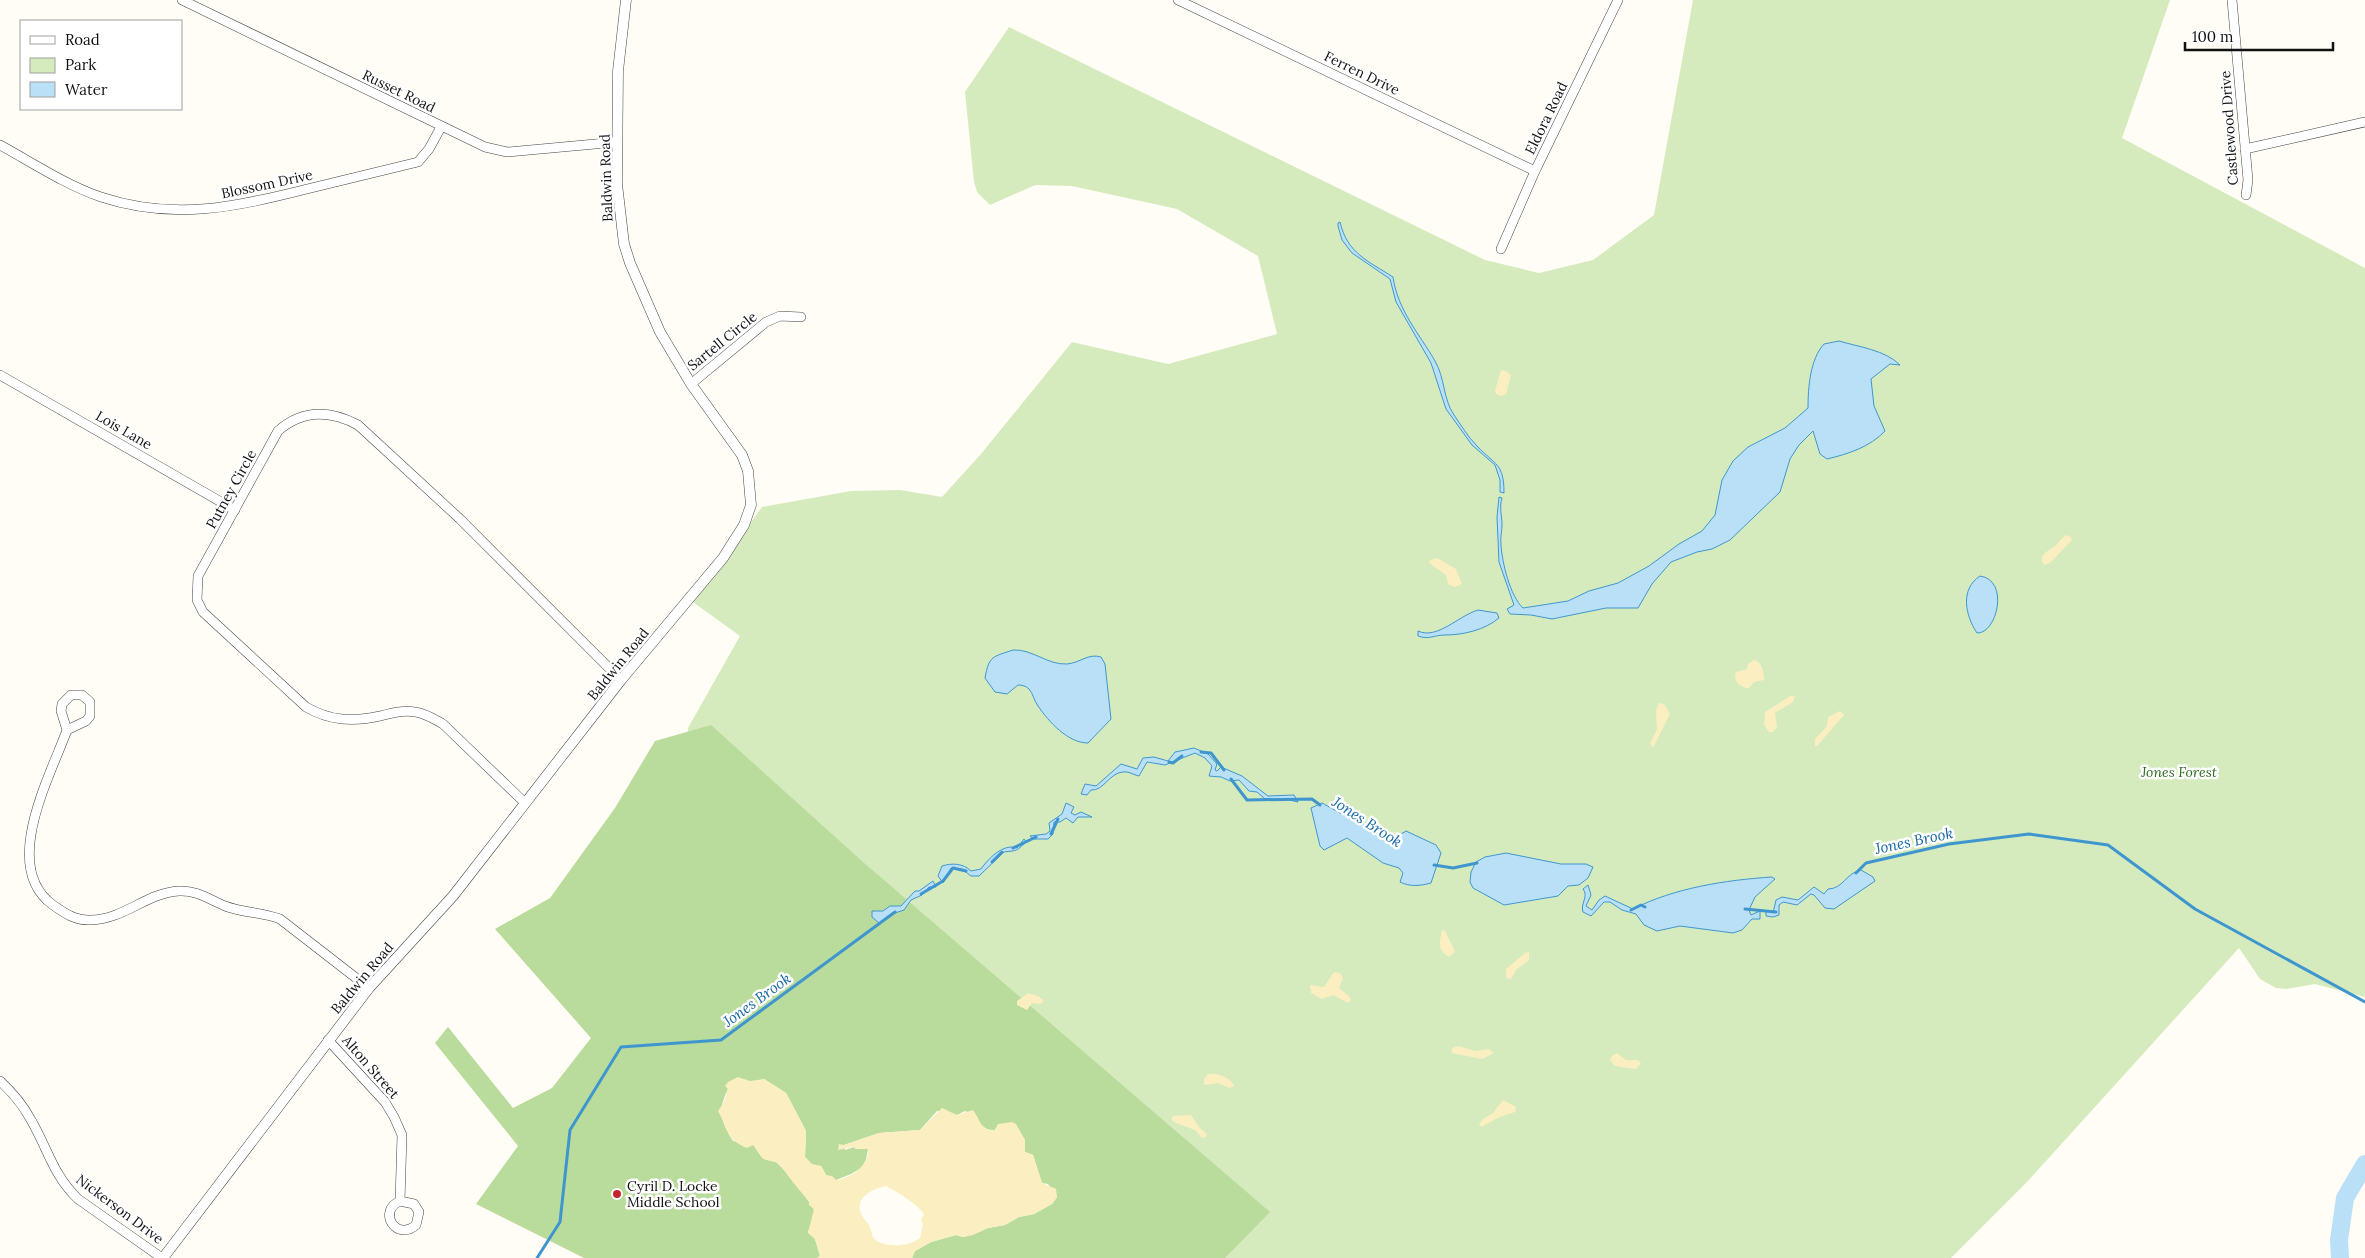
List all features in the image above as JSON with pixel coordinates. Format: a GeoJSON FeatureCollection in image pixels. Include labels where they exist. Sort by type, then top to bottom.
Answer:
{"type":"FeatureCollection","features":[{"type":"Feature","properties":{"kind":"street","name":"Russet Road"},"geometry":{"type":"LineString","coordinates":[[182,0],[484,147],[507,152],[617,142]]}},
{"type":"Feature","properties":{"kind":"street","name":"Baldwin Road"},"geometry":{"type":"LineString","coordinates":[[162,1258],[278,1111],[328,1040],[369,988],[453,896],[621,680],[728,551],[744,525],[751,505],[748,474],[742,455],[691,384],[660,332],[630,263],[618,203],[617,142],[618,71],[626,0]]}},
{"type":"Feature","properties":{"kind":"street","name":"Ferren Drive"},"geometry":{"type":"LineString","coordinates":[[1178,0],[1535,172]]}},
{"type":"Feature","properties":{"kind":"street","name":"Eldora Road"},"geometry":{"type":"LineString","coordinates":[[1501,249],[1535,172],[1618,0]]}},
{"type":"Feature","properties":{"kind":"street","name":"Castlewood Drive"},"geometry":{"type":"LineString","coordinates":[[2232,0],[2248,180],[2246,195]]}},
{"type":"Feature","properties":{"kind":"street"},"geometry":{"type":"LineString","coordinates":[[2245,149],[2365,122]]}},
{"type":"Feature","properties":{"kind":"street","name":"Blossom Drive"},"geometry":{"type":"LineString","coordinates":[[0,145],[72,184],[100,196],[130,204],[164,209],[202,209],[245,204],[418,162],[429,149],[441,127]]}},
{"type":"Feature","properties":{"kind":"street","name":"Sartell Circle"},"geometry":{"type":"LineString","coordinates":[[691,384],[766,322],[780,316],[801,317]]}},
{"type":"Feature","properties":{"kind":"street","name":"Lois Lane"},"geometry":{"type":"LineString","coordinates":[[0,375],[235,510]]}},
{"type":"Feature","properties":{"kind":"street","name":"Putney Circle"},"geometry":{"type":"LineString","coordinates":[[525,803],[443,724],[430,716],[404,711],[348,720],[320,715],[313,711],[210,620],[197,600],[198,576],[278,432],[287,424],[305,415],[317,413],[349,420],[358,425],[460,520],[621,680]]}},
{"type":"Feature","properties":{"kind":"street"},"geometry":{"type":"LineString","coordinates":[[67,730],[28,839],[28,862],[35,884],[48,902],[66,915],[88,921],[110,918],[164,892],[198,893],[226,906],[264,913],[280,919],[369,988]]}},
{"type":"Feature","properties":{"kind":"street","name":"Alton Street"},"geometry":{"type":"LineString","coordinates":[[328,1040],[385,1102],[394,1117],[402,1135],[400,1201]]}},
{"type":"Feature","properties":{"kind":"street","name":"Nickerson Drive"},"geometry":{"type":"LineString","coordinates":[[0,1080],[22,1105],[56,1174],[66,1187],[78,1199],[162,1258]]}},
{"type":"Feature","properties":{"kind":"green space","name":"Jones Forest"},"geometry":{"type":"Polygon","coordinates":[[[1693,0],[2170,0],[2122,138],[2365,268],[2365,997],[2315,984],[2286,989],[2276,988],[2260,979],[2239,948],[2026,1183],[1951,1258],[1157,1258],[687,762],[688,728],[740,636],[693,602],[762,507],[851,491],[900,490],[942,497],[981,454],[1072,342],[1168,364],[1277,334],[1258,256],[1177,209],[1072,186],[1035,185],[990,205],[977,192],[974,182],[965,92],[1009,27],[1485,260],[1539,273],[1593,260],[1654,215],[1693,0]]]}},
{"type":"Feature","properties":{"kind":"green space"},"geometry":{"type":"Polygon","coordinates":[[[711,725],[863,862],[1270,1212],[1225,1258],[912,1258],[915,1251],[931,1242],[956,1235],[963,1237],[972,1235],[988,1228],[1005,1225],[1019,1217],[1034,1214],[1052,1204],[1057,1197],[1048,1184],[1042,1183],[1033,1155],[1025,1152],[1025,1140],[1017,1128],[987,1129],[979,1122],[977,1116],[965,1111],[957,1115],[937,1111],[920,1130],[879,1133],[844,1145],[845,1150],[854,1147],[856,1149],[868,1149],[866,1160],[861,1168],[836,1180],[826,1175],[821,1166],[812,1165],[805,1157],[806,1131],[786,1093],[764,1079],[728,1089],[722,1104],[723,1122],[733,1141],[753,1144],[763,1158],[776,1162],[808,1201],[814,1213],[808,1232],[815,1239],[820,1256],[817,1258],[584,1258],[476,1204],[518,1146],[435,1043],[448,1027],[513,1108],[552,1088],[591,1038],[495,929],[550,898],[615,808],[655,741],[711,725]]]}},
{"type":"Feature","properties":{"kind":"sand"},"geometry":{"type":"Polygon","coordinates":[[[1501,370],[1511,375],[1506,394],[1501,396],[1496,394],[1495,391],[1501,370]]]}},
{"type":"Feature","properties":{"kind":"sand"},"geometry":{"type":"Polygon","coordinates":[[[2066,535],[2071,537],[2072,540],[2050,563],[2044,565],[2042,561],[2043,555],[2066,535]]]}},
{"type":"Feature","properties":{"kind":"sand"},"geometry":{"type":"Polygon","coordinates":[[[1437,558],[1456,569],[1462,584],[1455,587],[1448,584],[1446,575],[1429,563],[1430,560],[1437,558]]]}},
{"type":"Feature","properties":{"kind":"sand"},"geometry":{"type":"Polygon","coordinates":[[[1754,660],[1761,665],[1764,680],[1754,682],[1749,688],[1743,687],[1736,681],[1736,672],[1747,669],[1748,664],[1754,660]]]}},
{"type":"Feature","properties":{"kind":"sand"},"geometry":{"type":"Polygon","coordinates":[[[1790,696],[1795,696],[1793,702],[1775,713],[1777,727],[1773,732],[1769,732],[1764,725],[1765,712],[1790,696]]]}},
{"type":"Feature","properties":{"kind":"sand"},"geometry":{"type":"Polygon","coordinates":[[[1659,703],[1664,704],[1670,714],[1653,748],[1650,743],[1657,730],[1656,711],[1659,703]]]}},
{"type":"Feature","properties":{"kind":"sand"},"geometry":{"type":"Polygon","coordinates":[[[1840,711],[1844,715],[1815,746],[1815,739],[1827,726],[1828,717],[1840,711]]]}},
{"type":"Feature","properties":{"kind":"sand"},"geometry":{"type":"Polygon","coordinates":[[[1442,930],[1445,931],[1455,951],[1449,957],[1441,948],[1442,930]]]}},
{"type":"Feature","properties":{"kind":"sand"},"geometry":{"type":"Polygon","coordinates":[[[1526,952],[1529,953],[1529,960],[1516,970],[1511,979],[1506,978],[1506,969],[1526,952]]]}},
{"type":"Feature","properties":{"kind":"sand"},"geometry":{"type":"Polygon","coordinates":[[[1334,972],[1340,973],[1343,978],[1339,988],[1349,996],[1351,1000],[1348,1003],[1333,995],[1322,999],[1311,993],[1310,985],[1324,987],[1334,972]]]}},
{"type":"Feature","properties":{"kind":"sand"},"geometry":{"type":"Polygon","coordinates":[[[1028,993],[1038,996],[1044,1001],[1041,1004],[1032,1003],[1027,1010],[1017,1005],[1017,1001],[1028,993]]]}},
{"type":"Feature","properties":{"kind":"sand"},"geometry":{"type":"Polygon","coordinates":[[[1458,1046],[1475,1051],[1489,1049],[1494,1053],[1482,1059],[1452,1053],[1452,1048],[1458,1046]]]}},
{"type":"Feature","properties":{"kind":"sand"},"geometry":{"type":"Polygon","coordinates":[[[1617,1053],[1626,1060],[1638,1060],[1641,1063],[1636,1069],[1615,1066],[1610,1060],[1617,1053]]]}},
{"type":"Feature","properties":{"kind":"sand"},"geometry":{"type":"Polygon","coordinates":[[[1208,1074],[1223,1076],[1230,1080],[1234,1086],[1230,1088],[1218,1083],[1204,1085],[1204,1079],[1208,1074]]]}},
{"type":"Feature","properties":{"kind":"sand"},"geometry":{"type":"Polygon","coordinates":[[[738,1077],[750,1081],[764,1079],[786,1093],[806,1131],[805,1157],[812,1164],[821,1166],[826,1175],[832,1176],[836,1180],[853,1174],[863,1165],[868,1155],[868,1149],[856,1149],[853,1147],[838,1150],[839,1144],[844,1145],[879,1133],[920,1130],[942,1108],[957,1115],[973,1110],[981,1124],[989,1130],[994,1131],[998,1124],[1012,1122],[1016,1124],[1025,1140],[1025,1152],[1033,1155],[1042,1183],[1056,1189],[1057,1197],[1052,1204],[1034,1214],[1019,1217],[1005,1225],[988,1228],[972,1235],[963,1237],[956,1235],[931,1242],[915,1251],[912,1258],[817,1258],[820,1256],[815,1239],[808,1233],[814,1209],[809,1205],[809,1200],[779,1164],[763,1158],[753,1145],[747,1148],[740,1145],[728,1133],[718,1111],[724,1102],[728,1089],[725,1086],[728,1082],[738,1077]],[[886,1186],[868,1194],[861,1201],[861,1212],[873,1236],[877,1241],[887,1245],[899,1245],[916,1241],[920,1238],[923,1224],[921,1220],[924,1214],[911,1202],[886,1186]]]}},
{"type":"Feature","properties":{"kind":"sand"},"geometry":{"type":"Polygon","coordinates":[[[1503,1100],[1516,1107],[1515,1112],[1481,1127],[1479,1124],[1483,1119],[1493,1113],[1503,1100]]]}},
{"type":"Feature","properties":{"kind":"sand"},"geometry":{"type":"Polygon","coordinates":[[[1191,1115],[1199,1127],[1207,1134],[1206,1137],[1202,1138],[1195,1130],[1176,1123],[1171,1119],[1173,1116],[1191,1115]]]}},
{"type":"Feature","properties":{"kind":"water"},"geometry":{"type":"Polygon","coordinates":[[[1340,222],[1343,233],[1353,249],[1367,261],[1393,277],[1399,301],[1441,374],[1450,409],[1471,439],[1497,465],[1504,483],[1504,493],[1500,492],[1500,480],[1495,465],[1472,445],[1446,409],[1431,363],[1396,302],[1390,279],[1352,253],[1342,240],[1338,226],[1340,222]]]}},
{"type":"Feature","properties":{"kind":"water"},"geometry":{"type":"Polygon","coordinates":[[[1839,341],[1879,352],[1900,365],[1890,364],[1871,379],[1874,406],[1885,431],[1879,437],[1858,449],[1827,459],[1820,454],[1813,431],[1799,445],[1790,459],[1780,492],[1730,540],[1712,549],[1697,552],[1671,562],[1652,584],[1638,608],[1606,608],[1552,619],[1510,614],[1507,609],[1514,605],[1499,562],[1497,517],[1499,497],[1502,498],[1501,542],[1503,560],[1507,578],[1514,595],[1523,608],[1568,601],[1589,591],[1618,583],[1649,566],[1679,544],[1702,531],[1715,515],[1722,480],[1733,461],[1748,447],[1785,428],[1808,408],[1809,383],[1819,350],[1824,344],[1839,341]]]}},
{"type":"Feature","properties":{"kind":"water"},"geometry":{"type":"Polygon","coordinates":[[[1980,576],[1989,580],[1995,587],[1998,596],[1995,616],[1990,625],[1984,631],[1977,633],[1966,603],[1969,588],[1980,576]]]}},
{"type":"Feature","properties":{"kind":"water"},"geometry":{"type":"Polygon","coordinates":[[[1478,610],[1497,613],[1499,618],[1481,629],[1466,633],[1428,637],[1418,636],[1418,631],[1425,633],[1440,630],[1478,610]]]}},
{"type":"Feature","properties":{"kind":"water"},"geometry":{"type":"Polygon","coordinates":[[[1013,650],[1027,652],[1060,664],[1072,663],[1092,656],[1101,657],[1105,664],[1111,719],[1088,743],[1081,742],[1066,736],[1053,725],[1035,702],[1027,687],[1018,685],[1007,694],[995,692],[985,678],[988,665],[996,656],[1013,650]]]}},
{"type":"Feature","properties":{"kind":"water"},"geometry":{"type":"Polygon","coordinates":[[[1194,748],[1208,754],[1217,764],[1215,770],[1217,771],[1221,767],[1242,776],[1268,796],[1294,795],[1298,802],[1285,799],[1265,799],[1257,792],[1249,791],[1239,780],[1230,781],[1221,777],[1209,776],[1212,766],[1205,758],[1195,753],[1165,765],[1147,762],[1139,776],[1127,772],[1118,773],[1100,788],[1091,790],[1087,795],[1081,794],[1085,784],[1096,786],[1121,764],[1137,769],[1143,758],[1154,757],[1168,761],[1175,752],[1194,748]]]}},
{"type":"Feature","properties":{"kind":"water"},"geometry":{"type":"Polygon","coordinates":[[[1066,803],[1074,807],[1071,813],[1075,815],[1081,812],[1092,817],[1078,817],[1073,823],[1066,818],[1060,822],[1054,822],[1053,834],[1048,839],[1034,839],[1030,836],[1046,834],[1050,831],[1049,823],[1062,814],[1066,803]]]}},
{"type":"Feature","properties":{"kind":"water"},"geometry":{"type":"Polygon","coordinates":[[[1322,803],[1358,822],[1378,827],[1386,835],[1398,836],[1406,831],[1436,845],[1441,853],[1431,883],[1415,886],[1400,882],[1403,873],[1399,868],[1383,863],[1347,838],[1324,850],[1320,846],[1311,808],[1322,803]]]}},
{"type":"Feature","properties":{"kind":"water"},"geometry":{"type":"Polygon","coordinates":[[[1024,839],[1026,842],[1020,848],[1015,851],[1004,852],[979,876],[971,876],[962,869],[951,868],[943,883],[938,876],[942,866],[950,864],[961,865],[971,871],[981,869],[996,853],[1006,848],[1017,848],[1024,839]]]}},
{"type":"Feature","properties":{"kind":"water"},"geometry":{"type":"Polygon","coordinates":[[[1506,853],[1561,864],[1586,864],[1593,867],[1588,878],[1579,885],[1568,886],[1558,896],[1504,905],[1473,888],[1470,882],[1471,872],[1476,862],[1485,857],[1506,853]]]}},
{"type":"Feature","properties":{"kind":"water"},"geometry":{"type":"Polygon","coordinates":[[[1861,870],[1873,877],[1875,881],[1834,909],[1825,908],[1811,894],[1797,905],[1783,902],[1779,905],[1779,915],[1773,917],[1766,916],[1766,911],[1773,913],[1776,900],[1782,897],[1798,900],[1814,887],[1824,894],[1828,889],[1841,884],[1852,874],[1861,870]]]}},
{"type":"Feature","properties":{"kind":"water"},"geometry":{"type":"Polygon","coordinates":[[[1772,877],[1775,879],[1755,897],[1749,910],[1751,915],[1760,911],[1760,919],[1752,919],[1742,930],[1733,933],[1680,926],[1657,931],[1644,925],[1636,914],[1622,910],[1610,902],[1604,902],[1591,916],[1583,912],[1582,909],[1585,894],[1583,889],[1588,885],[1591,895],[1586,906],[1592,910],[1599,900],[1605,896],[1633,909],[1683,890],[1737,880],[1772,877]]]}},
{"type":"Feature","properties":{"kind":"water"},"geometry":{"type":"Polygon","coordinates":[[[933,881],[936,887],[929,887],[922,895],[911,900],[904,910],[892,914],[879,923],[872,917],[872,911],[883,911],[890,906],[901,906],[915,891],[919,891],[933,881]]]}},
{"type":"Feature","properties":{"kind":"waterway","name":"Jones Brook"},"geometry":{"type":"LineString","coordinates":[[1201,752],[1211,753],[1224,770]]}},
{"type":"Feature","properties":{"kind":"waterway","name":"Jones Brook"},"geometry":{"type":"LineString","coordinates":[[1169,762],[1173,763],[1182,756]]}},
{"type":"Feature","properties":{"kind":"waterway","name":"Jones Brook"},"geometry":{"type":"LineString","coordinates":[[1231,779],[1247,800],[1312,799],[1320,805]]}},
{"type":"Feature","properties":{"kind":"waterway","name":"Jones Brook"},"geometry":{"type":"LineString","coordinates":[[1051,834],[1058,819]]}},
{"type":"Feature","properties":{"kind":"waterway","name":"Jones Brook"},"geometry":{"type":"LineString","coordinates":[[1856,873],[1866,863],[1949,844],[2029,834],[2108,845],[2195,909],[2365,1002]]}},
{"type":"Feature","properties":{"kind":"waterway","name":"Jones Brook"},"geometry":{"type":"LineString","coordinates":[[1013,848],[1036,837]]}},
{"type":"Feature","properties":{"kind":"waterway","name":"Jones Brook"},"geometry":{"type":"LineString","coordinates":[[992,862],[1002,852]]}},
{"type":"Feature","properties":{"kind":"waterway","name":"Jones Brook"},"geometry":{"type":"LineString","coordinates":[[1434,865],[1453,868],[1477,863]]}},
{"type":"Feature","properties":{"kind":"waterway","name":"Jones Brook"},"geometry":{"type":"LineString","coordinates":[[921,894],[943,881],[953,868],[966,871]]}},
{"type":"Feature","properties":{"kind":"waterway","name":"Jones Brook"},"geometry":{"type":"LineString","coordinates":[[1631,910],[1641,905],[1645,907]]}},
{"type":"Feature","properties":{"kind":"waterway","name":"Jones Brook"},"geometry":{"type":"LineString","coordinates":[[1745,909],[1776,912]]}},
{"type":"Feature","properties":{"kind":"waterway","name":"Jones Brook"},"geometry":{"type":"LineString","coordinates":[[537,1258],[560,1222],[570,1130],[621,1047],[721,1040],[895,912]]}},
{"type":"Feature","properties":{"kind":"waterway"},"geometry":{"type":"LineString","coordinates":[[2340,1258],[2339,1240],[2345,1198],[2365,1164]]}},
{"type":"Feature","properties":{"kind":"place","name":"Cyril D. Locke Middle School"},"geometry":{"type":"Point","coordinates":[617,1194]}}]}
